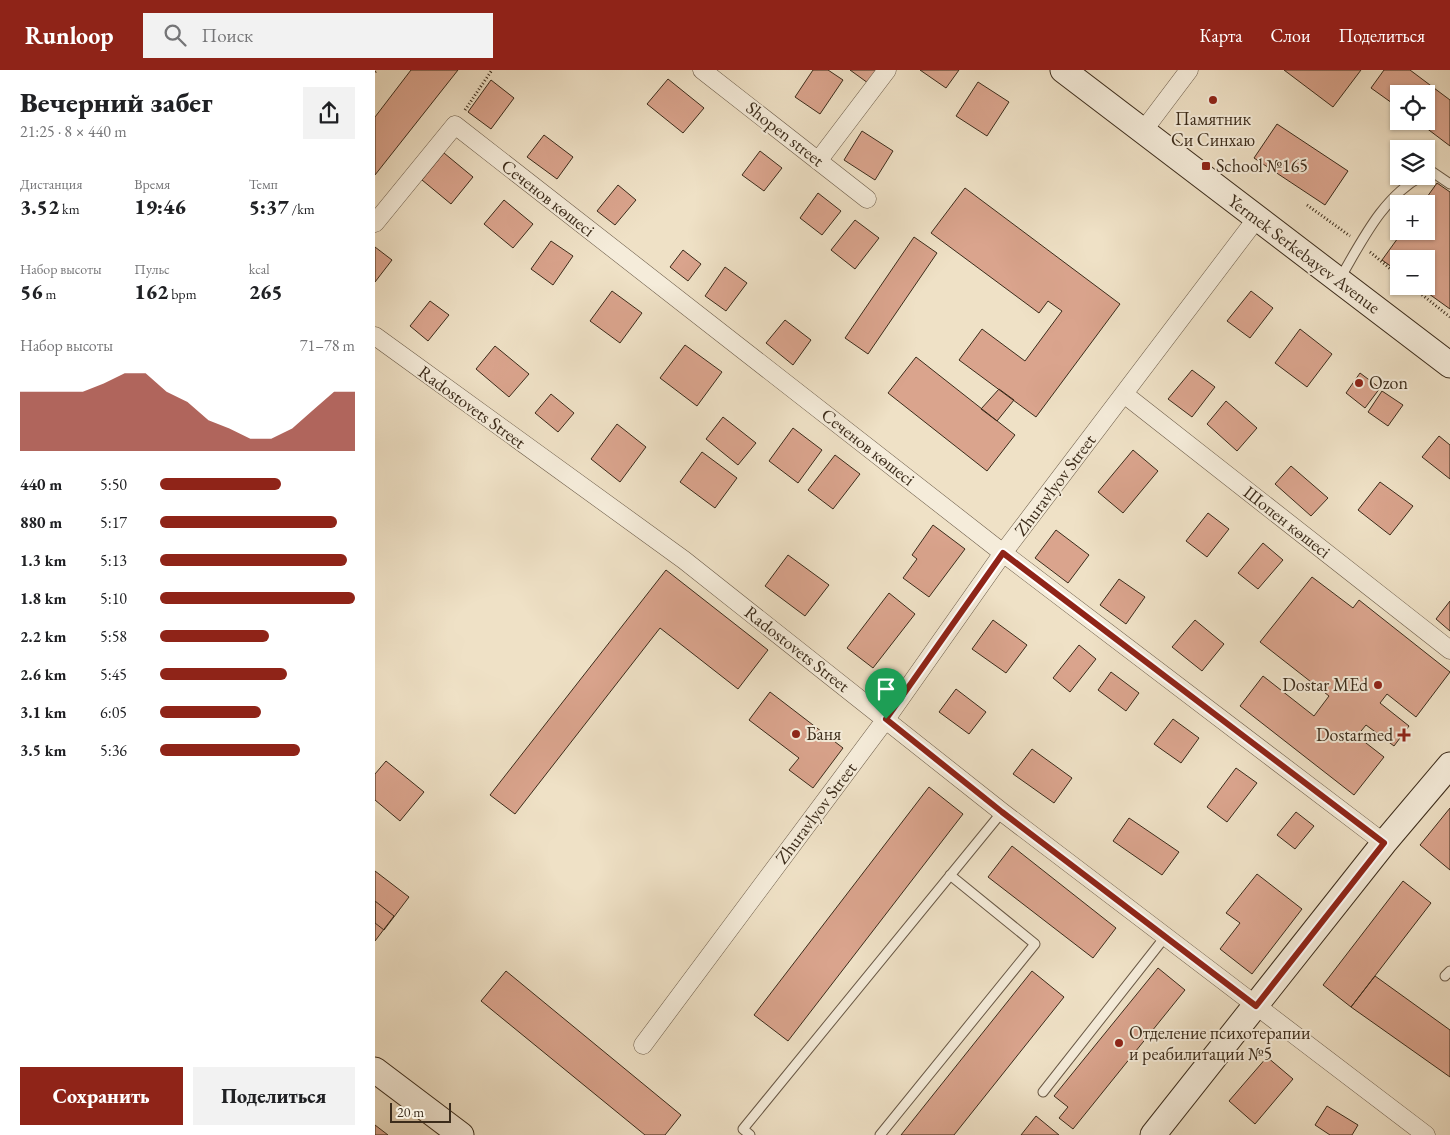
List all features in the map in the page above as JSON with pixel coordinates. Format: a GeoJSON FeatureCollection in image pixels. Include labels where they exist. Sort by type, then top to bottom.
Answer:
{"type":"FeatureCollection","features":[{"type":"Feature","properties":{"kind":"street","name":"Shopen street"},"geometry":{"type":"LineString","coordinates":[[702,70],[867,199]]}},
{"type":"Feature","properties":{"kind":"street"},"geometry":{"type":"LineString","coordinates":[[818,161],[887,70]]}},
{"type":"Feature","properties":{"kind":"street","name":"Yermek Serkebayev Avenue"},"geometry":{"type":"LineString","coordinates":[[1063,70],[1450,365]]}},
{"type":"Feature","properties":{"kind":"street"},"geometry":{"type":"LineString","coordinates":[[1143,131],[1189,70]]}},
{"type":"Feature","properties":{"kind":"street"},"geometry":{"type":"LineString","coordinates":[[375,223],[455,125]]}},
{"type":"Feature","properties":{"kind":"street","name":"Сеченов көшесі"},"geometry":{"type":"LineString","coordinates":[[455,125],[1003,553],[1384,843]]}},
{"type":"Feature","properties":{"kind":"street","name":"Zhuravlyov Street"},"geometry":{"type":"LineString","coordinates":[[643,1045],[886,719],[1003,553],[1257,218]]}},
{"type":"Feature","properties":{"kind":"street","name":"Radostovets Street"},"geometry":{"type":"LineString","coordinates":[[375,336],[391,356],[684,560],[1002,812],[1426,1135]]}},
{"type":"Feature","properties":{"kind":"street","name":"Шопен көшесі"},"geometry":{"type":"LineString","coordinates":[[1124,394],[1450,650]]}},
{"type":"Feature","properties":{"kind":"street"},"geometry":{"type":"LineString","coordinates":[[1153,1135],[1384,843],[1450,765]]}},
{"type":"Feature","properties":{"kind":"street"},"geometry":{"type":"LineString","coordinates":[[375,1070],[461,1135]]}},
{"type":"Feature","properties":{"kind":"lane"},"geometry":{"type":"LineString","coordinates":[[1435,174],[1450,184]]}},
{"type":"Feature","properties":{"kind":"lane"},"geometry":{"type":"LineString","coordinates":[[1339,280],[1375,220],[1407,185]]}},
{"type":"Feature","properties":{"kind":"lane"},"geometry":{"type":"LineString","coordinates":[[750,1135],[743,1129],[1002,812]]}},
{"type":"Feature","properties":{"kind":"lane"},"geometry":{"type":"LineString","coordinates":[[880,1135],[1035,944],[950,875]]}},
{"type":"Feature","properties":{"kind":"lane"},"geometry":{"type":"LineString","coordinates":[[1043,1092],[1165,936]]}},
{"type":"Feature","properties":{"kind":"path"},"geometry":{"type":"LineString","coordinates":[[455,125],[492,70]]}},
{"type":"Feature","properties":{"kind":"path"},"geometry":{"type":"LineString","coordinates":[[1422,295],[1450,317]]}},
{"type":"Feature","properties":{"kind":"building"},"geometry":{"type":"Polygon","coordinates":[[[411,70],[458,70],[375,175],[375,117],[411,70]]]}},
{"type":"Feature","properties":{"kind":"building"},"geometry":{"type":"Polygon","coordinates":[[[813,70],[828,70],[843,80],[820,114],[795,97],[813,70]]]}},
{"type":"Feature","properties":{"kind":"building"},"geometry":{"type":"Polygon","coordinates":[[[850,70],[878,70],[868,83],[850,70]]]}},
{"type":"Feature","properties":{"kind":"building"},"geometry":{"type":"Polygon","coordinates":[[[920,70],[959,70],[946,88],[920,70]]]}},
{"type":"Feature","properties":{"kind":"building"},"geometry":{"type":"Polygon","coordinates":[[[1284,70],[1361,70],[1333,107],[1284,70]]]}},
{"type":"Feature","properties":{"kind":"building"},"geometry":{"type":"Polygon","coordinates":[[[1384,70],[1410,70],[1430,85],[1390,85],[1390,102],[1371,88],[1384,70]]]}},
{"type":"Feature","properties":{"kind":"building"},"geometry":{"type":"Polygon","coordinates":[[[668,79],[704,108],[683,133],[647,104],[668,79]]]}},
{"type":"Feature","properties":{"kind":"building"},"geometry":{"type":"Polygon","coordinates":[[[491,80],[514,98],[491,129],[468,112],[491,80]]]}},
{"type":"Feature","properties":{"kind":"building"},"geometry":{"type":"Polygon","coordinates":[[[978,82],[1009,102],[987,136],[956,116],[978,82]]]}},
{"type":"Feature","properties":{"kind":"building"},"geometry":{"type":"Polygon","coordinates":[[[1435,89],[1450,100],[1450,146],[1429,130],[1435,130],[1435,89]]]}},
{"type":"Feature","properties":{"kind":"building"},"geometry":{"type":"Polygon","coordinates":[[[1277,124],[1348,171],[1325,205],[1254,158],[1277,124]]]}},
{"type":"Feature","properties":{"kind":"building"},"geometry":{"type":"Polygon","coordinates":[[[862,131],[893,151],[875,180],[844,160],[862,131]]]}},
{"type":"Feature","properties":{"kind":"building"},"geometry":{"type":"Polygon","coordinates":[[[544,135],[573,157],[557,179],[527,157],[544,135]]]}},
{"type":"Feature","properties":{"kind":"building"},"geometry":{"type":"Polygon","coordinates":[[[760,151],[782,168],[764,191],[742,175],[760,151]]]}},
{"type":"Feature","properties":{"kind":"building"},"geometry":{"type":"Polygon","coordinates":[[[444,153],[473,177],[451,204],[422,180],[444,153]]]}},
{"type":"Feature","properties":{"kind":"building"},"geometry":{"type":"Polygon","coordinates":[[[1437,183],[1450,192],[1450,309],[1431,295],[1435,295],[1435,250],[1390,250],[1390,266],[1382,260],[1396,240],[1435,240],[1435,195],[1428,195],[1437,183]]]}},
{"type":"Feature","properties":{"kind":"building"},"geometry":{"type":"Polygon","coordinates":[[[618,185],[636,200],[615,225],[597,211],[618,185]]]}},
{"type":"Feature","properties":{"kind":"building"},"geometry":{"type":"Polygon","coordinates":[[[965,188],[1120,304],[1036,417],[959,360],[982,329],[1025,361],[1062,311],[1048,301],[1039,313],[931,233],[965,188]]]}},
{"type":"Feature","properties":{"kind":"building"},"geometry":{"type":"Polygon","coordinates":[[[818,193],[841,211],[822,235],[800,218],[818,193]]]}},
{"type":"Feature","properties":{"kind":"building"},"geometry":{"type":"Polygon","coordinates":[[[504,200],[533,224],[513,248],[484,224],[504,200]]]}},
{"type":"Feature","properties":{"kind":"building"},"geometry":{"type":"Polygon","coordinates":[[[855,220],[879,238],[855,269],[831,250],[855,220]]]}},
{"type":"Feature","properties":{"kind":"building"},"geometry":{"type":"Polygon","coordinates":[[[914,237],[937,253],[868,354],[845,338],[914,237]]]}},
{"type":"Feature","properties":{"kind":"building"},"geometry":{"type":"Polygon","coordinates":[[[551,241],[573,256],[553,285],[531,269],[551,241]]]}},
{"type":"Feature","properties":{"kind":"building"},"geometry":{"type":"Polygon","coordinates":[[[375,247],[392,260],[375,282],[375,247]]]}},
{"type":"Feature","properties":{"kind":"building"},"geometry":{"type":"Polygon","coordinates":[[[683,250],[701,264],[688,281],[670,267],[683,250]]]}},
{"type":"Feature","properties":{"kind":"building"},"geometry":{"type":"Polygon","coordinates":[[[725,267],[747,283],[726,311],[705,296],[725,267]]]}},
{"type":"Feature","properties":{"kind":"building"},"geometry":{"type":"Polygon","coordinates":[[[612,291],[642,313],[620,343],[590,321],[612,291]]]}},
{"type":"Feature","properties":{"kind":"building"},"geometry":{"type":"Polygon","coordinates":[[[1251,291],[1273,308],[1250,338],[1227,321],[1251,291]]]}},
{"type":"Feature","properties":{"kind":"building"},"geometry":{"type":"Polygon","coordinates":[[[430,301],[449,315],[428,341],[410,326],[430,301]]]}},
{"type":"Feature","properties":{"kind":"building"},"geometry":{"type":"Polygon","coordinates":[[[785,320],[811,340],[793,365],[766,343],[785,320]]]}},
{"type":"Feature","properties":{"kind":"building"},"geometry":{"type":"Polygon","coordinates":[[[1300,329],[1332,354],[1307,387],[1275,363],[1300,329]]]}},
{"type":"Feature","properties":{"kind":"building"},"geometry":{"type":"Polygon","coordinates":[[[685,345],[722,372],[697,406],[660,378],[685,345]]]}},
{"type":"Feature","properties":{"kind":"building"},"geometry":{"type":"Polygon","coordinates":[[[495,346],[529,374],[509,397],[476,369],[495,346]]]}},
{"type":"Feature","properties":{"kind":"building"},"geometry":{"type":"Polygon","coordinates":[[[916,357],[1015,435],[987,471],[888,393],[916,357]]]}},
{"type":"Feature","properties":{"kind":"building"},"geometry":{"type":"Polygon","coordinates":[[[1192,370],[1215,387],[1192,417],[1168,399],[1192,370]]]}},
{"type":"Feature","properties":{"kind":"building"},"geometry":{"type":"Polygon","coordinates":[[[1360,373],[1380,388],[1365,408],[1346,393],[1360,373]]]}},
{"type":"Feature","properties":{"kind":"building"},"geometry":{"type":"Polygon","coordinates":[[[999,389],[1014,400],[997,421],[981,409],[999,389]]]}},
{"type":"Feature","properties":{"kind":"building"},"geometry":{"type":"Polygon","coordinates":[[[1382,391],[1403,405],[1388,426],[1368,412],[1382,391]]]}},
{"type":"Feature","properties":{"kind":"building"},"geometry":{"type":"Polygon","coordinates":[[[551,394],[574,413],[558,432],[535,413],[551,394]]]}},
{"type":"Feature","properties":{"kind":"building"},"geometry":{"type":"Polygon","coordinates":[[[1226,401],[1257,428],[1237,451],[1207,424],[1226,401]]]}},
{"type":"Feature","properties":{"kind":"building"},"geometry":{"type":"Polygon","coordinates":[[[723,417],[756,443],[738,465],[706,439],[723,417]]]}},
{"type":"Feature","properties":{"kind":"building"},"geometry":{"type":"Polygon","coordinates":[[[617,424],[646,447],[620,482],[591,459],[617,424]]]}},
{"type":"Feature","properties":{"kind":"building"},"geometry":{"type":"Polygon","coordinates":[[[793,428],[822,450],[798,483],[769,461],[793,428]]]}},
{"type":"Feature","properties":{"kind":"building"},"geometry":{"type":"Polygon","coordinates":[[[1439,436],[1450,445],[1450,479],[1422,457],[1439,436]]]}},
{"type":"Feature","properties":{"kind":"building"},"geometry":{"type":"Polygon","coordinates":[[[1133,450],[1158,471],[1123,513],[1098,492],[1133,450]]]}},
{"type":"Feature","properties":{"kind":"building"},"geometry":{"type":"Polygon","coordinates":[[[702,452],[737,478],[715,508],[680,482],[702,452]]]}},
{"type":"Feature","properties":{"kind":"building"},"geometry":{"type":"Polygon","coordinates":[[[835,455],[860,474],[833,509],[808,490],[835,455]]]}},
{"type":"Feature","properties":{"kind":"building"},"geometry":{"type":"Polygon","coordinates":[[[1291,466],[1328,498],[1311,516],[1275,484],[1291,466]]]}},
{"type":"Feature","properties":{"kind":"building"},"geometry":{"type":"Polygon","coordinates":[[[1380,482],[1413,506],[1390,535],[1358,510],[1380,482]]]}},
{"type":"Feature","properties":{"kind":"building"},"geometry":{"type":"Polygon","coordinates":[[[1208,513],[1229,529],[1207,557],[1186,541],[1208,513]]]}},
{"type":"Feature","properties":{"kind":"building"},"geometry":{"type":"Polygon","coordinates":[[[933,525],[965,549],[929,597],[903,578],[917,559],[912,555],[933,525]]]}},
{"type":"Feature","properties":{"kind":"building"},"geometry":{"type":"Polygon","coordinates":[[[1056,530],[1089,555],[1068,583],[1035,558],[1056,530]]]}},
{"type":"Feature","properties":{"kind":"building"},"geometry":{"type":"Polygon","coordinates":[[[1263,543],[1283,560],[1258,589],[1238,573],[1263,543]]]}},
{"type":"Feature","properties":{"kind":"building"},"geometry":{"type":"Polygon","coordinates":[[[788,555],[829,585],[805,616],[765,586],[788,555]]]}},
{"type":"Feature","properties":{"kind":"building"},"geometry":{"type":"Polygon","coordinates":[[[666,570],[768,650],[738,689],[660,628],[515,814],[490,795],[666,570]]]}},
{"type":"Feature","properties":{"kind":"building","name":"Dostar MEd"},"geometry":{"type":"Polygon","coordinates":[[[1312,577],[1353,608],[1359,600],[1450,672],[1416,717],[1387,694],[1380,703],[1409,726],[1394,746],[1366,725],[1357,736],[1384,757],[1354,795],[1240,706],[1263,676],[1314,716],[1329,696],[1260,642],[1312,577]]]}},
{"type":"Feature","properties":{"kind":"building"},"geometry":{"type":"Polygon","coordinates":[[[1119,579],[1145,597],[1126,624],[1100,605],[1119,579]]]}},
{"type":"Feature","properties":{"kind":"building"},"geometry":{"type":"Polygon","coordinates":[[[889,593],[915,614],[873,668],[847,648],[889,593]]]}},
{"type":"Feature","properties":{"kind":"building"},"geometry":{"type":"Polygon","coordinates":[[[1450,601],[1450,631],[1436,619],[1450,601]]]}},
{"type":"Feature","properties":{"kind":"building"},"geometry":{"type":"Polygon","coordinates":[[[993,620],[1027,645],[1006,673],[972,649],[993,620]]]}},
{"type":"Feature","properties":{"kind":"building"},"geometry":{"type":"Polygon","coordinates":[[[1195,620],[1224,644],[1202,671],[1172,647],[1195,620]]]}},
{"type":"Feature","properties":{"kind":"building"},"geometry":{"type":"Polygon","coordinates":[[[1079,645],[1096,659],[1070,692],[1053,678],[1079,645]]]}},
{"type":"Feature","properties":{"kind":"building"},"geometry":{"type":"Polygon","coordinates":[[[1111,672],[1139,693],[1126,711],[1098,690],[1111,672]]]}},
{"type":"Feature","properties":{"kind":"building"},"geometry":{"type":"Polygon","coordinates":[[[956,689],[986,712],[969,734],[939,712],[956,689]]]}},
{"type":"Feature","properties":{"kind":"building","name":"Баня"},"geometry":{"type":"Polygon","coordinates":[[[770,692],[843,748],[813,788],[789,770],[799,758],[749,720],[770,692]]]}},
{"type":"Feature","properties":{"kind":"building"},"geometry":{"type":"Polygon","coordinates":[[[1173,719],[1199,738],[1181,763],[1154,744],[1173,719]]]}},
{"type":"Feature","properties":{"kind":"building"},"geometry":{"type":"Polygon","coordinates":[[[1032,749],[1072,778],[1054,803],[1013,774],[1032,749]]]}},
{"type":"Feature","properties":{"kind":"building"},"geometry":{"type":"Polygon","coordinates":[[[386,761],[424,792],[400,821],[375,800],[375,774],[386,761]]]}},
{"type":"Feature","properties":{"kind":"building"},"geometry":{"type":"Polygon","coordinates":[[[1236,768],[1257,783],[1227,822],[1207,807],[1236,768]]]}},
{"type":"Feature","properties":{"kind":"building"},"geometry":{"type":"Polygon","coordinates":[[[929,787],[963,814],[788,1041],[754,1015],[929,787]]]}},
{"type":"Feature","properties":{"kind":"building"},"geometry":{"type":"Polygon","coordinates":[[[1450,808],[1450,870],[1420,845],[1450,808]]]}},
{"type":"Feature","properties":{"kind":"building"},"geometry":{"type":"Polygon","coordinates":[[[1296,812],[1314,826],[1295,849],[1277,835],[1296,812]]]}},
{"type":"Feature","properties":{"kind":"building"},"geometry":{"type":"Polygon","coordinates":[[[1129,818],[1179,852],[1162,875],[1113,841],[1129,818]]]}},
{"type":"Feature","properties":{"kind":"building"},"geometry":{"type":"Polygon","coordinates":[[[1012,846],[1116,928],[1093,958],[988,877],[1012,846]]]}},
{"type":"Feature","properties":{"kind":"building"},"geometry":{"type":"Polygon","coordinates":[[[375,871],[409,897],[384,930],[375,923],[375,871]]]}},
{"type":"Feature","properties":{"kind":"building"},"geometry":{"type":"Polygon","coordinates":[[[1257,874],[1302,909],[1252,974],[1220,949],[1240,923],[1226,913],[1257,874]]]}},
{"type":"Feature","properties":{"kind":"building"},"geometry":{"type":"Polygon","coordinates":[[[1403,881],[1431,903],[1351,1007],[1323,985],[1403,881]]]}},
{"type":"Feature","properties":{"kind":"building"},"geometry":{"type":"Polygon","coordinates":[[[375,901],[394,916],[375,941],[375,901]]]}},
{"type":"Feature","properties":{"kind":"building","name":"Отделение психотерапии и реабилитации №5"},"geometry":{"type":"Polygon","coordinates":[[[1158,968],[1185,990],[1073,1129],[1059,1118],[1068,1107],[1054,1096],[1158,968]]]}},
{"type":"Feature","properties":{"kind":"building"},"geometry":{"type":"Polygon","coordinates":[[[506,971],[681,1115],[665,1135],[645,1135],[481,1001],[506,971]]]}},
{"type":"Feature","properties":{"kind":"building"},"geometry":{"type":"Polygon","coordinates":[[[1032,971],[1064,997],[954,1135],[901,1135],[1032,971]]]}},
{"type":"Feature","properties":{"kind":"building"},"geometry":{"type":"Polygon","coordinates":[[[1375,976],[1450,1030],[1450,1077],[1351,1007],[1375,976]]]}},
{"type":"Feature","properties":{"kind":"building"},"geometry":{"type":"Polygon","coordinates":[[[1267,1057],[1293,1079],[1255,1124],[1229,1101],[1267,1057]]]}},
{"type":"Feature","properties":{"kind":"building"},"geometry":{"type":"Polygon","coordinates":[[[1327,1106],[1358,1125],[1352,1135],[1330,1135],[1315,1125],[1327,1106]]]}},
{"type":"Feature","properties":{"kind":"building"},"geometry":{"type":"Polygon","coordinates":[[[1036,1116],[1059,1135],[1021,1135],[1036,1116]]]}},
{"type":"Feature","properties":{"kind":"building"},"geometry":{"type":"Polygon","coordinates":[[[375,1125],[388,1135],[375,1135],[375,1125]]]}},
{"type":"Feature","properties":{"kind":"place","name":"Памятник Си Синхаю"},"geometry":{"type":"Point","coordinates":[1213,100]}},
{"type":"Feature","properties":{"kind":"place","name":"School №165"},"geometry":{"type":"Point","coordinates":[1206,166]}},
{"type":"Feature","properties":{"kind":"place","name":"Ozon"},"geometry":{"type":"Point","coordinates":[1359,383]}},
{"type":"Feature","properties":{"kind":"place","name":"Dostar MEd"},"geometry":{"type":"Point","coordinates":[1378,685]}},
{"type":"Feature","properties":{"kind":"place","name":"Баня"},"geometry":{"type":"Point","coordinates":[796,734]}},
{"type":"Feature","properties":{"kind":"place","name":"Dostarmed"},"geometry":{"type":"Point","coordinates":[1404,735]}},
{"type":"Feature","properties":{"kind":"place","name":"Отделение психотерапии и реабилитации №5"},"geometry":{"type":"Point","coordinates":[1119,1043]}},
{"type":"Feature","properties":{"kind":"route"},"geometry":{"type":"LineString","coordinates":[[1003,553],[1384,843],[1256,1006],[1002,812],[886,719],[1003,553]]}}]}
